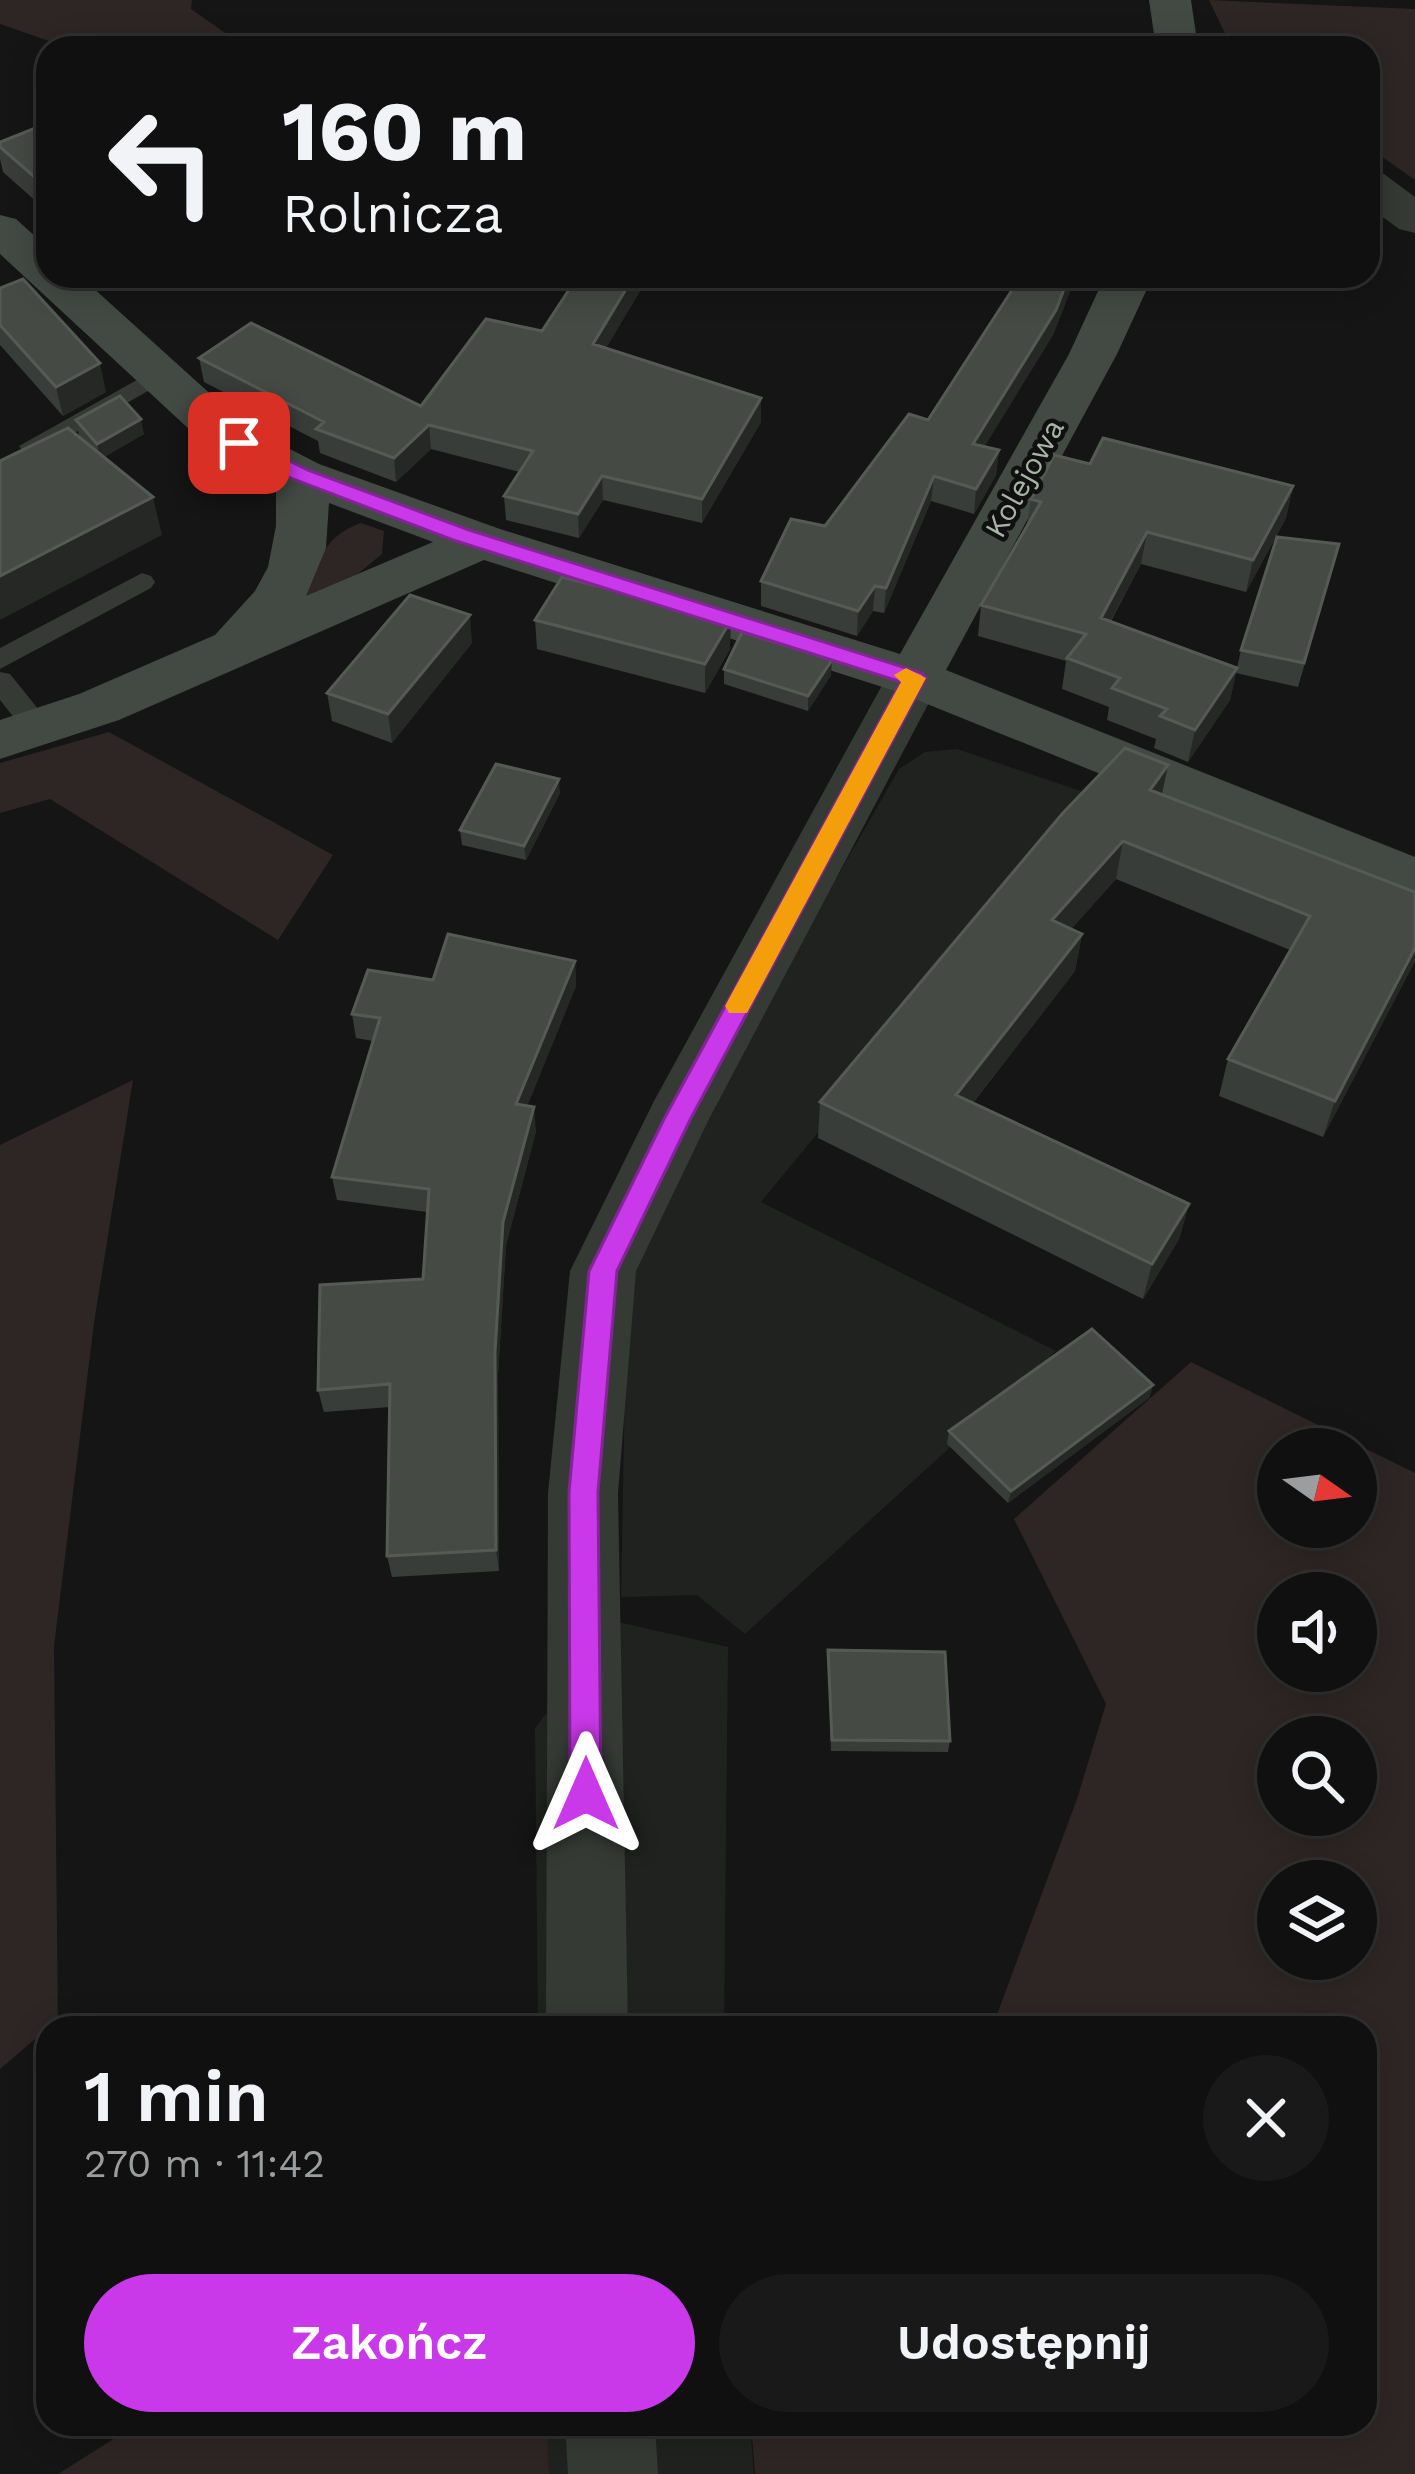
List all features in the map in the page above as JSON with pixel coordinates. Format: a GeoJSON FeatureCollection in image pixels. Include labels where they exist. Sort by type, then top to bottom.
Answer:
{"type":"FeatureCollection","features":[{"type":"Feature","properties":{"kind":"street"},"geometry":{"type":"LineString","coordinates":[[1170,0],[1175,36]]}},
{"type":"Feature","properties":{"kind":"street"},"geometry":{"type":"LineString","coordinates":[[1380,193],[1415,219]]}},
{"type":"Feature","properties":{"kind":"street"},"geometry":{"type":"LineString","coordinates":[[0,229],[36,261]]}},
{"type":"Feature","properties":{"kind":"street"},"geometry":{"type":"LineString","coordinates":[[65,288],[239,443],[301,475],[481,542],[914,678],[1415,880]]}},
{"type":"Feature","properties":{"kind":"street","name":"Kolejowa"},"geometry":{"type":"LineString","coordinates":[[914,678],[1093,354],[1123,288]]}},
{"type":"Feature","properties":{"kind":"street"},"geometry":{"type":"LineString","coordinates":[[226,653],[269,613],[297,565],[303,542],[301,475]]}},
{"type":"Feature","properties":{"kind":"street"},"geometry":{"type":"LineString","coordinates":[[19,734],[226,653],[481,542]]}},
{"type":"Feature","properties":{"kind":"street"},"geometry":{"type":"LineString","coordinates":[[587,2016],[583,1492],[603,1271],[677,1119],[914,678]]}},
{"type":"Feature","properties":{"kind":"street"},"geometry":{"type":"LineString","coordinates":[[611,2436],[613,2474]]}},
{"type":"Feature","properties":{"kind":"lane"},"geometry":{"type":"LineString","coordinates":[[32,446],[160,374]]}},
{"type":"Feature","properties":{"kind":"lane"},"geometry":{"type":"LineString","coordinates":[[0,660],[142,583]]}},
{"type":"Feature","properties":{"kind":"lane"},"geometry":{"type":"LineString","coordinates":[[0,681],[19,734]]}},
{"type":"Feature","properties":{"kind":"shaded area"},"geometry":{"type":"Polygon","coordinates":[[[0,0],[192,0],[191,9],[230,36],[36,37],[0,24],[0,0]]]}},
{"type":"Feature","properties":{"kind":"shaded area"},"geometry":{"type":"Polygon","coordinates":[[[1209,0],[1415,9],[1415,180],[1380,155],[1380,36],[1226,36],[1209,0]]]}},
{"type":"Feature","properties":{"kind":"shaded area"},"geometry":{"type":"Polygon","coordinates":[[[361,523],[384,531],[382,554],[354,577],[300,602],[328,546],[361,523]]]}},
{"type":"Feature","properties":{"kind":"shaded area"},"geometry":{"type":"Polygon","coordinates":[[[109,732],[333,855],[278,940],[50,799],[0,813],[0,763],[109,732]]]}},
{"type":"Feature","properties":{"kind":"shaded area"},"geometry":{"type":"Polygon","coordinates":[[[957,749],[1095,796],[761,1202],[1056,1351],[745,1634],[697,1595],[621,1597],[627,1269],[653,1198],[899,769],[925,752],[957,749]]]}},
{"type":"Feature","properties":{"kind":"shaded area"},"geometry":{"type":"Polygon","coordinates":[[[133,1080],[94,1323],[54,1646],[58,2016],[36,2016],[36,2038],[0,2069],[0,1145],[133,1080]]]}},
{"type":"Feature","properties":{"kind":"shaded area"},"geometry":{"type":"Polygon","coordinates":[[[1191,1362],[1324,1428],[1257,1428],[1257,1548],[1377,1548],[1377,1454],[1415,1473],[1415,2474],[755,2474],[752,2436],[1377,2436],[1377,2016],[996,2016],[1077,1799],[1106,1704],[1014,1519],[1191,1362]]]}},
{"type":"Feature","properties":{"kind":"shaded area"},"geometry":{"type":"Polygon","coordinates":[[[618,1622],[728,1647],[724,2016],[538,2016],[535,1728],[618,1622]]]}},
{"type":"Feature","properties":{"kind":"shaded area"},"geometry":{"type":"Polygon","coordinates":[[[118,2436],[547,2436],[549,2474],[58,2474],[118,2436]]]}},
{"type":"Feature","properties":{"kind":"shaded area"},"geometry":{"type":"Polygon","coordinates":[[[547,2436],[751,2436],[754,2474],[549,2474],[547,2436]]]}},
{"type":"Feature","properties":{"kind":"building"},"geometry":{"type":"Polygon","coordinates":[[[36,128],[36,178],[0,147],[0,142],[36,128]]]}},
{"type":"Feature","properties":{"kind":"building"},"geometry":{"type":"Polygon","coordinates":[[[23,279],[100,363],[56,387],[0,325],[0,288],[23,279]]]}},
{"type":"Feature","properties":{"kind":"building"},"geometry":{"type":"Polygon","coordinates":[[[570,288],[627,288],[593,344],[761,398],[702,499],[602,476],[578,514],[504,496],[533,451],[429,425],[394,458],[316,429],[324,422],[199,358],[251,323],[421,406],[486,319],[542,331],[570,288]]]}},
{"type":"Feature","properties":{"kind":"building"},"geometry":{"type":"Polygon","coordinates":[[[1013,288],[1064,288],[1056,310],[973,444],[999,450],[976,489],[934,476],[886,588],[875,586],[858,611],[761,581],[791,519],[825,526],[909,414],[928,420],[1013,288]]]}},
{"type":"Feature","properties":{"kind":"building"},"geometry":{"type":"Polygon","coordinates":[[[120,396],[141,419],[97,444],[76,420],[120,396]]]}},
{"type":"Feature","properties":{"kind":"building"},"geometry":{"type":"Polygon","coordinates":[[[68,428],[153,497],[0,576],[0,461],[68,428]]]}},
{"type":"Feature","properties":{"kind":"building"},"geometry":{"type":"Polygon","coordinates":[[[1103,438],[1293,486],[1253,560],[1147,532],[1101,618],[1237,668],[1195,730],[1160,716],[1167,709],[1112,688],[1120,678],[1067,658],[1086,634],[981,605],[1041,502],[1031,499],[1054,455],[1090,464],[1103,438]]]}},
{"type":"Feature","properties":{"kind":"building"},"geometry":{"type":"Polygon","coordinates":[[[1277,537],[1339,544],[1304,663],[1241,650],[1277,537]]]}},
{"type":"Feature","properties":{"kind":"building"},"geometry":{"type":"Polygon","coordinates":[[[562,577],[731,620],[705,664],[535,620],[562,577]]]}},
{"type":"Feature","properties":{"kind":"building"},"geometry":{"type":"Polygon","coordinates":[[[410,595],[470,615],[388,714],[327,693],[410,595]]]}},
{"type":"Feature","properties":{"kind":"building"},"geometry":{"type":"Polygon","coordinates":[[[742,632],[832,660],[808,696],[724,669],[742,632]]]}},
{"type":"Feature","properties":{"kind":"building"},"geometry":{"type":"Polygon","coordinates":[[[1125,748],[1168,765],[1150,790],[1415,892],[1415,948],[1335,1101],[1228,1059],[1310,916],[1123,841],[1052,920],[1082,934],[956,1095],[1189,1204],[1152,1264],[820,1102],[1062,814],[1125,748]]]}},
{"type":"Feature","properties":{"kind":"building"},"geometry":{"type":"Polygon","coordinates":[[[496,764],[559,779],[524,846],[460,830],[496,764]]]}},
{"type":"Feature","properties":{"kind":"building"},"geometry":{"type":"Polygon","coordinates":[[[448,934],[575,961],[516,1104],[534,1107],[503,1222],[495,1352],[496,1550],[387,1556],[390,1384],[318,1390],[320,1285],[423,1279],[429,1189],[332,1177],[380,1018],[352,1014],[368,970],[433,980],[448,934]]]}},
{"type":"Feature","properties":{"kind":"building"},"geometry":{"type":"Polygon","coordinates":[[[1092,1329],[1153,1385],[1011,1491],[949,1431],[1092,1329]]]}},
{"type":"Feature","properties":{"kind":"building"},"geometry":{"type":"Polygon","coordinates":[[[828,1650],[945,1652],[950,1741],[832,1740],[828,1650]]]}},
{"type":"Feature","properties":{"kind":"slow traffic"},"geometry":{"type":"LineString","coordinates":[[738,1006],[914,678],[906,675]]}},
{"type":"Feature","properties":{"kind":"route"},"geometry":{"type":"LineString","coordinates":[[239,443],[301,475],[461,535],[914,678],[677,1119],[603,1271],[583,1492],[586,1794]]}}]}
